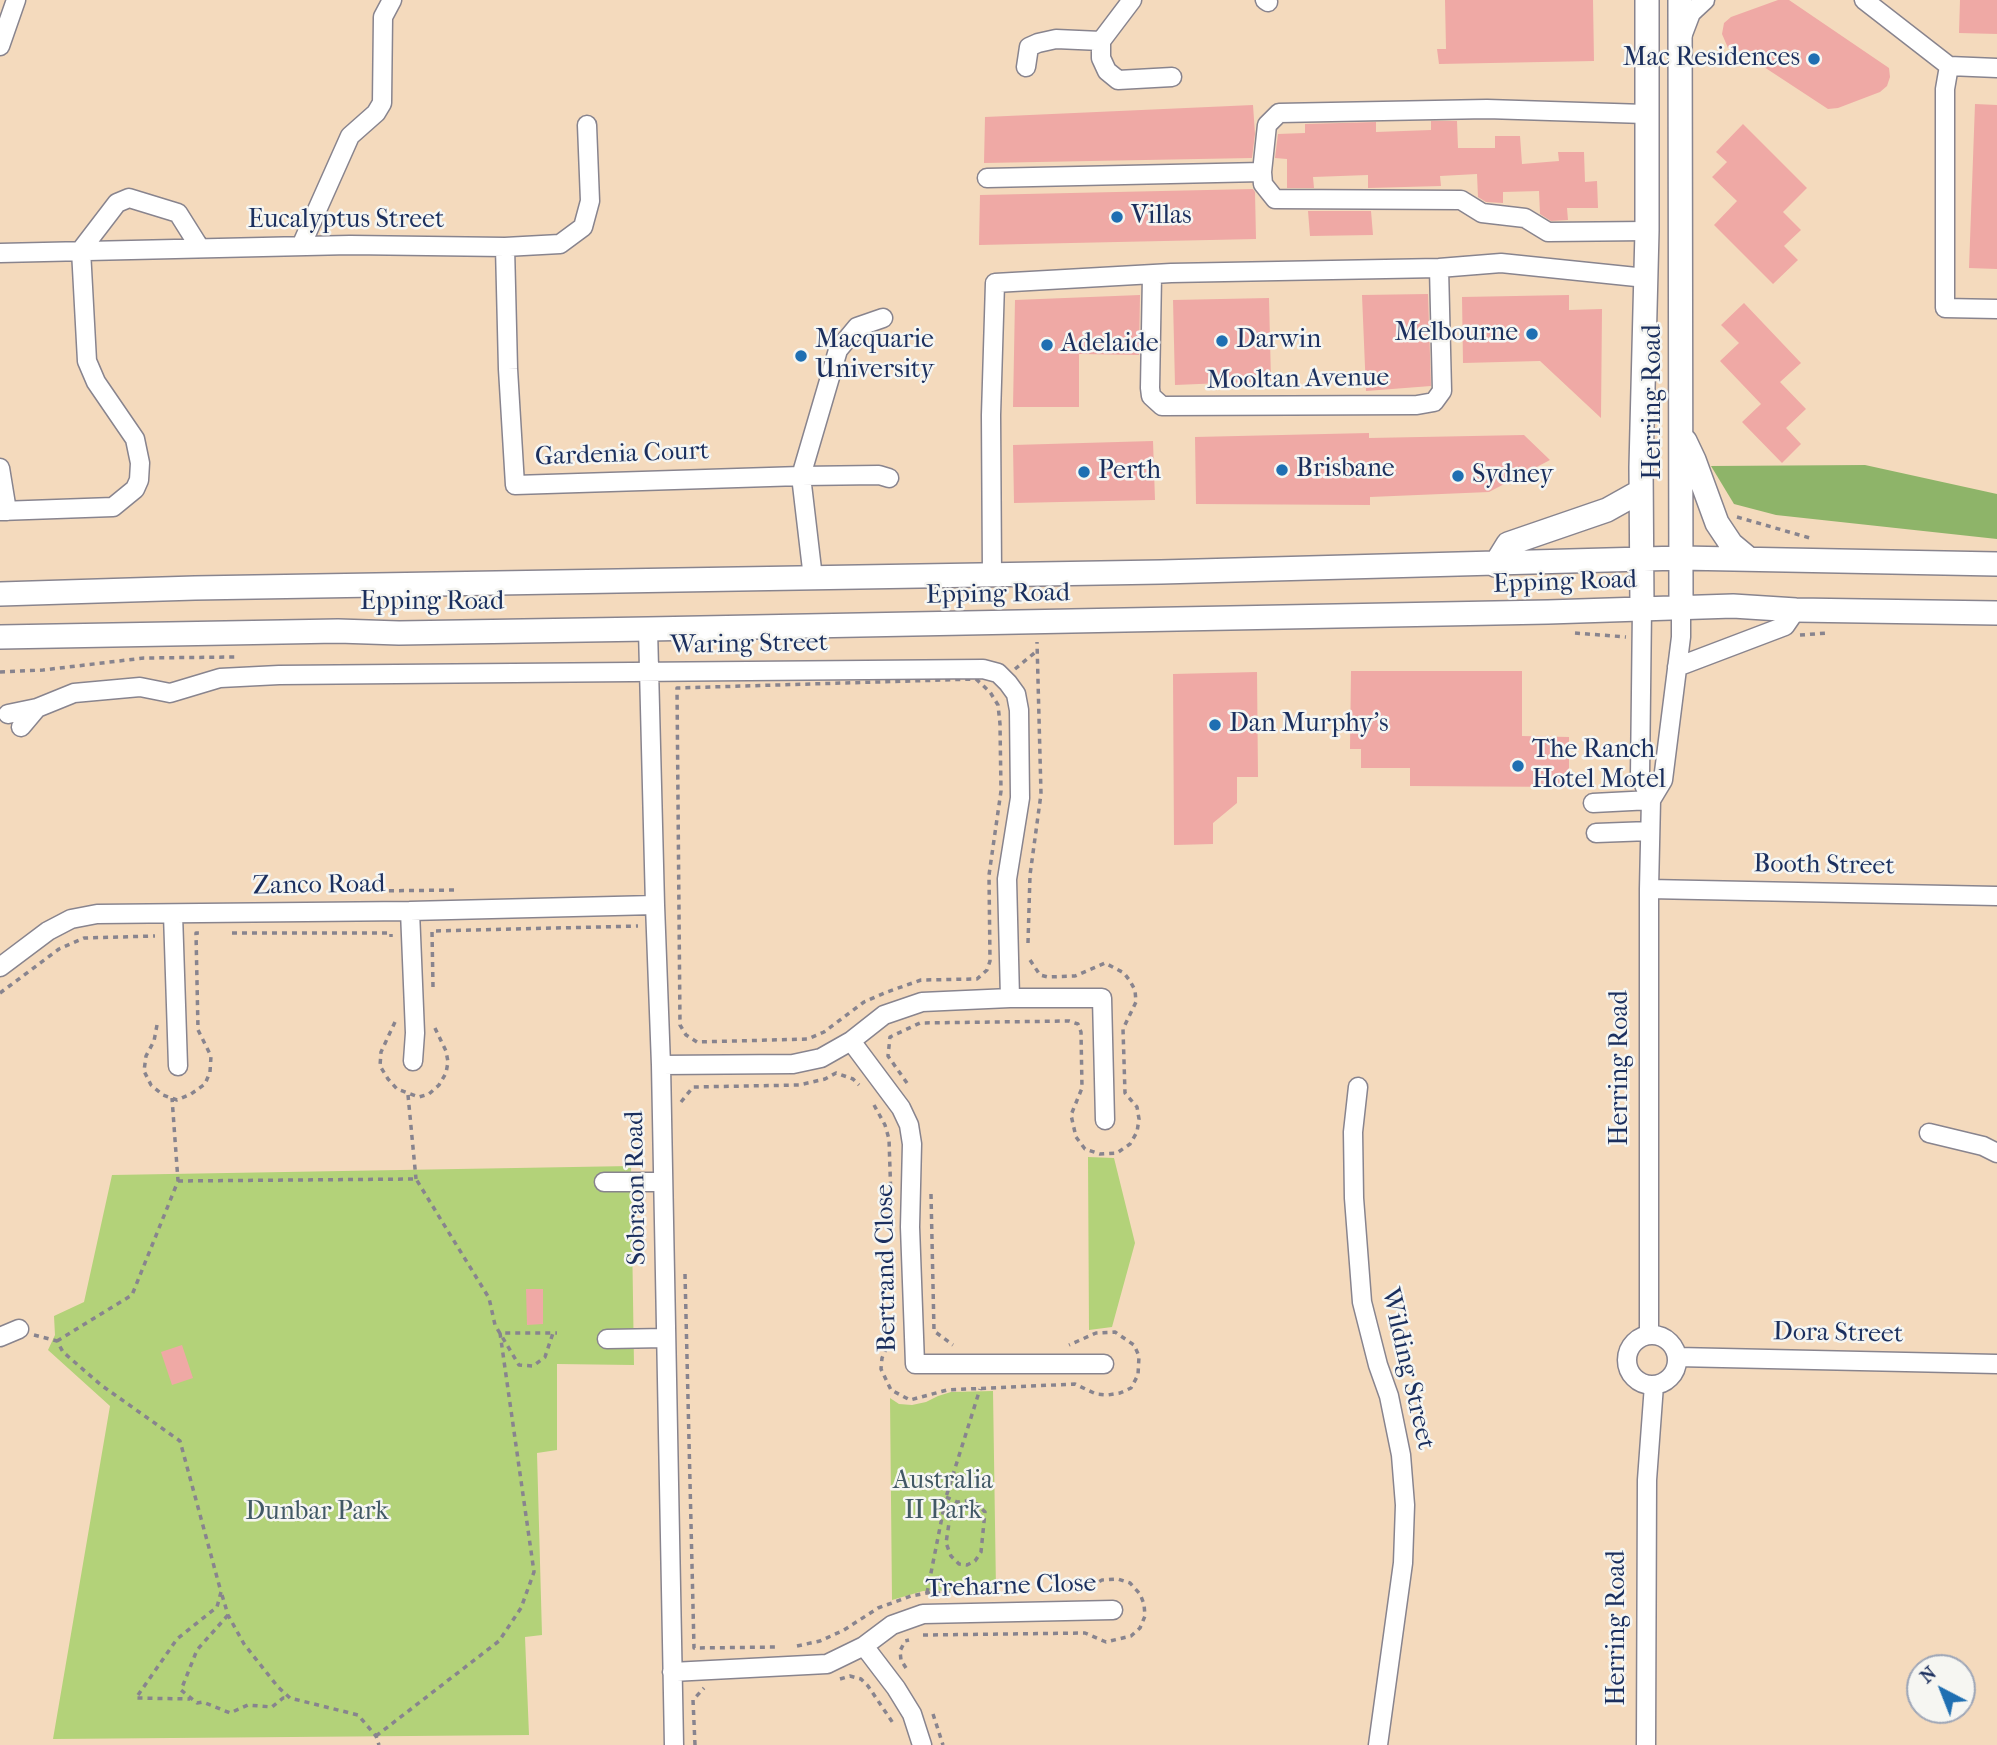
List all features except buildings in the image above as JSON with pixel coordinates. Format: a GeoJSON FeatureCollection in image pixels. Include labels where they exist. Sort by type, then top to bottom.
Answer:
{"type":"FeatureCollection","features":[{"type":"Feature","properties":{"kind":"main road","name":"Herring Road"},"geometry":{"type":"LineString","coordinates":[[1642,608],[1647,0]]}},
{"type":"Feature","properties":{"kind":"main road","name":"Herring Road"},"geometry":{"type":"LineString","coordinates":[[1680,0],[1681,609]]}},
{"type":"Feature","properties":{"kind":"main road"},"geometry":{"type":"LineString","coordinates":[[1682,435],[1717,523],[1731,544],[1749,559]]}},
{"type":"Feature","properties":{"kind":"main road"},"geometry":{"type":"LineString","coordinates":[[1495,565],[1508,544],[1607,510],[1641,491]]}},
{"type":"Feature","properties":{"kind":"main road","name":"Epping Road"},"geometry":{"type":"LineString","coordinates":[[0,594],[209,587],[1495,565],[1681,558],[1997,564]]}},
{"type":"Feature","properties":{"kind":"main road","name":"Epping Road"},"geometry":{"type":"LineString","coordinates":[[0,637],[648,629],[1733,606],[1796,610],[1997,613]]}},
{"type":"Feature","properties":{"kind":"street"},"geometry":{"type":"LineString","coordinates":[[0,46],[16,0]]}},
{"type":"Feature","properties":{"kind":"street"},"geometry":{"type":"LineString","coordinates":[[301,246],[350,136],[376,113],[382,103],[383,17],[393,0]]}},
{"type":"Feature","properties":{"kind":"street"},"geometry":{"type":"LineString","coordinates":[[1132,0],[1101,41],[1101,58],[1107,71],[1118,80],[1172,77]]}},
{"type":"Feature","properties":{"kind":"street"},"geometry":{"type":"LineString","coordinates":[[1680,42],[1691,13],[1705,0]]}},
{"type":"Feature","properties":{"kind":"street"},"geometry":{"type":"LineString","coordinates":[[1864,0],[1949,66],[1997,68]]}},
{"type":"Feature","properties":{"kind":"street"},"geometry":{"type":"LineString","coordinates":[[1026,67],[1029,47],[1038,43],[1056,38],[1101,41]]}},
{"type":"Feature","properties":{"kind":"street"},"geometry":{"type":"LineString","coordinates":[[1949,66],[1945,89],[1945,309],[1997,309]]}},
{"type":"Feature","properties":{"kind":"street"},"geometry":{"type":"LineString","coordinates":[[1645,114],[1487,108],[1279,113],[1267,125],[1262,172],[1263,184],[1275,199],[1461,200],[1482,213],[1525,218],[1548,232],[1647,231]]}},
{"type":"Feature","properties":{"kind":"street","name":"Eucalyptus Street"},"geometry":{"type":"LineString","coordinates":[[0,253],[301,246],[505,247],[560,244],[583,228],[590,201],[587,125]]}},
{"type":"Feature","properties":{"kind":"street"},"geometry":{"type":"LineString","coordinates":[[988,178],[1262,172]]}},
{"type":"Feature","properties":{"kind":"street"},"geometry":{"type":"LineString","coordinates":[[0,468],[4,511],[113,507],[125,499],[139,481],[140,463],[135,439],[96,382],[87,361],[81,250],[117,203],[129,198],[178,213],[201,248]]}},
{"type":"Feature","properties":{"kind":"street","name":"Gardenia Court"},"geometry":{"type":"LineString","coordinates":[[505,247],[508,369],[515,485],[802,476]]}},
{"type":"Feature","properties":{"kind":"street"},"geometry":{"type":"LineString","coordinates":[[992,575],[991,415],[995,283],[1152,275],[1439,268],[1500,263],[1646,278]]}},
{"type":"Feature","properties":{"kind":"street","name":"Mooltan Avenue"},"geometry":{"type":"LineString","coordinates":[[1152,275],[1150,388],[1151,396],[1162,406],[1417,405],[1434,402],[1442,391],[1439,268]]}},
{"type":"Feature","properties":{"kind":"street"},"geometry":{"type":"LineString","coordinates":[[813,578],[802,476],[838,350],[857,327],[883,318]]}},
{"type":"Feature","properties":{"kind":"street"},"geometry":{"type":"LineString","coordinates":[[802,476],[879,475],[890,478]]}},
{"type":"Feature","properties":{"kind":"street","name":"Herring Road"},"geometry":{"type":"LineString","coordinates":[[1642,608],[1640,776],[1651,800],[1649,1335]]}},
{"type":"Feature","properties":{"kind":"street","name":"Herring Road"},"geometry":{"type":"LineString","coordinates":[[1651,800],[1663,780],[1681,637],[1681,609]]}},
{"type":"Feature","properties":{"kind":"street"},"geometry":{"type":"LineString","coordinates":[[1677,667],[1785,626],[1796,610]]}},
{"type":"Feature","properties":{"kind":"street","name":"Sobraon Road"},"geometry":{"type":"LineString","coordinates":[[648,629],[661,1065],[674,1745]]}},
{"type":"Feature","properties":{"kind":"street","name":"Waring Street"},"geometry":{"type":"LineString","coordinates":[[15,720],[74,693],[140,687],[170,693],[220,678],[279,675],[983,669],[998,673],[1016,694],[1019,710],[1020,798],[1007,879],[1010,998]]}},
{"type":"Feature","properties":{"kind":"street"},"geometry":{"type":"LineString","coordinates":[[1593,803],[1651,800]]}},
{"type":"Feature","properties":{"kind":"street"},"geometry":{"type":"LineString","coordinates":[[1596,833],[1650,831]]}},
{"type":"Feature","properties":{"kind":"street","name":"Booth Street"},"geometry":{"type":"LineString","coordinates":[[1649,889],[1997,896]]}},
{"type":"Feature","properties":{"kind":"street","name":"Zanco Road"},"geometry":{"type":"LineString","coordinates":[[0,968],[48,931],[71,919],[97,914],[655,905]]}},
{"type":"Feature","properties":{"kind":"street"},"geometry":{"type":"LineString","coordinates":[[410,911],[415,1033],[413,1061]]}},
{"type":"Feature","properties":{"kind":"street"},"geometry":{"type":"LineString","coordinates":[[173,914],[178,1066]]}},
{"type":"Feature","properties":{"kind":"street"},"geometry":{"type":"LineString","coordinates":[[661,1065],[793,1064],[821,1058],[851,1041],[884,1015],[922,1002],[1102,998],[1105,1120]]}},
{"type":"Feature","properties":{"kind":"street","name":"Bertrand Close"},"geometry":{"type":"LineString","coordinates":[[851,1041],[901,1108],[909,1125],[912,1144],[910,1227],[915,1364],[1104,1364]]}},
{"type":"Feature","properties":{"kind":"street","name":"Wilding Street"},"geometry":{"type":"LineString","coordinates":[[1358,1087],[1353,1132],[1354,1198],[1362,1302],[1389,1396],[1401,1455],[1405,1505],[1403,1563],[1378,1745]]}},
{"type":"Feature","properties":{"kind":"street"},"geometry":{"type":"LineString","coordinates":[[1929,1133],[1983,1146],[1997,1153]]}},
{"type":"Feature","properties":{"kind":"street"},"geometry":{"type":"LineString","coordinates":[[604,1182],[662,1182]]}},
{"type":"Feature","properties":{"kind":"street"},"geometry":{"type":"LineString","coordinates":[[0,1337],[19,1329]]}},
{"type":"Feature","properties":{"kind":"street"},"geometry":{"type":"LineString","coordinates":[[1649,1335],[1664,1338],[1675,1349],[1677,1357],[1674,1372],[1669,1379],[1654,1385],[1637,1381],[1628,1367],[1629,1350],[1640,1338],[1649,1335]]}},
{"type":"Feature","properties":{"kind":"street"},"geometry":{"type":"LineString","coordinates":[[607,1339],[666,1338]]}},
{"type":"Feature","properties":{"kind":"street","name":"Dora Street"},"geometry":{"type":"LineString","coordinates":[[1677,1357],[1997,1364]]}},
{"type":"Feature","properties":{"kind":"street","name":"Herring Road"},"geometry":{"type":"LineString","coordinates":[[1646,1745],[1647,1480],[1654,1385]]}},
{"type":"Feature","properties":{"kind":"street","name":"Treharne Close"},"geometry":{"type":"LineString","coordinates":[[672,1672],[827,1664],[863,1646],[892,1625],[923,1614],[1113,1610]]}},
{"type":"Feature","properties":{"kind":"street"},"geometry":{"type":"LineString","coordinates":[[863,1646],[896,1688],[912,1714],[922,1745]]}},
{"type":"Feature","properties":{"kind":"path"},"geometry":{"type":"LineString","coordinates":[[1793,637],[1803,634],[1838,633]]}},
{"type":"Feature","properties":{"kind":"path"},"geometry":{"type":"LineString","coordinates":[[1611,638],[1620,638]]}},
{"type":"Feature","properties":{"kind":"path"},"geometry":{"type":"LineString","coordinates":[[1015,669],[1038,650],[1037,642]]}},
{"type":"Feature","properties":{"kind":"path"},"geometry":{"type":"LineString","coordinates":[[0,672],[43,670],[144,658]]}},
{"type":"Feature","properties":{"kind":"path"},"geometry":{"type":"LineString","coordinates":[[975,679],[990,692],[998,705],[1001,791],[989,875],[990,961],[986,970],[977,979],[921,980],[887,992],[864,1002],[824,1032],[808,1039],[697,1042],[686,1035],[680,1025],[677,688],[975,679]]}},
{"type":"Feature","properties":{"kind":"path"},"geometry":{"type":"LineString","coordinates":[[432,931],[640,926]]}},
{"type":"Feature","properties":{"kind":"path"},"geometry":{"type":"LineString","coordinates":[[157,1014],[156,1034],[146,1056],[144,1071],[151,1085],[163,1095],[177,1100],[205,1084],[210,1072],[211,1056],[198,1030],[196,933],[209,933]]}},
{"type":"Feature","properties":{"kind":"path"},"geometry":{"type":"LineString","coordinates":[[223,933],[391,933],[392,946]]}},
{"type":"Feature","properties":{"kind":"path"},"geometry":{"type":"LineString","coordinates":[[0,993],[58,949],[84,938],[155,935],[155,948]]}},
{"type":"Feature","properties":{"kind":"path"},"geometry":{"type":"LineString","coordinates":[[908,1085],[888,1056],[890,1037],[920,1023],[1069,1021],[1078,1024],[1082,1032],[1082,1088],[1071,1115],[1076,1137],[1085,1149],[1100,1154],[1117,1153],[1130,1144],[1137,1132],[1139,1119],[1137,1107],[1125,1093],[1123,1029],[1136,1002],[1135,990],[1124,972],[1105,963],[1074,976],[1040,975]]}},
{"type":"Feature","properties":{"kind":"path"},"geometry":{"type":"LineString","coordinates":[[394,1010],[395,1023],[381,1052],[380,1066],[397,1089],[408,1095],[416,1179],[489,1298],[495,1325],[500,1334],[519,1366],[533,1366],[545,1357],[555,1333],[500,1334]]}},
{"type":"Feature","properties":{"kind":"path"},"geometry":{"type":"LineString","coordinates":[[681,1102],[693,1087],[799,1085],[825,1079],[836,1073],[853,1079],[862,1088]]}},
{"type":"Feature","properties":{"kind":"path"},"geometry":{"type":"LineString","coordinates":[[868,1096],[885,1125],[889,1139],[891,1208]]}},
{"type":"Feature","properties":{"kind":"path"},"geometry":{"type":"LineString","coordinates":[[57,1341],[132,1296],[178,1181],[172,1098]]}},
{"type":"Feature","properties":{"kind":"path"},"geometry":{"type":"LineString","coordinates":[[178,1181],[416,1179]]}},
{"type":"Feature","properties":{"kind":"path"},"geometry":{"type":"LineString","coordinates":[[931,1192],[934,1331],[942,1339],[962,1346]]}},
{"type":"Feature","properties":{"kind":"path"},"geometry":{"type":"LineString","coordinates":[[685,1265],[694,1648],[782,1647]]}},
{"type":"Feature","properties":{"kind":"path"},"geometry":{"type":"LineString","coordinates":[[895,1317],[895,1331],[882,1358],[881,1369],[891,1390],[911,1400],[947,1390],[1075,1384],[1096,1394],[1108,1395],[1131,1388],[1138,1375],[1139,1356],[1134,1345],[1115,1332],[1096,1333],[1072,1345],[1058,1345]]}},
{"type":"Feature","properties":{"kind":"path"},"geometry":{"type":"LineString","coordinates":[[19,1329],[57,1341],[63,1352],[101,1385],[180,1441],[228,1615],[255,1659],[290,1698]]}},
{"type":"Feature","properties":{"kind":"path"},"geometry":{"type":"LineString","coordinates":[[376,1736],[499,1640],[522,1608],[534,1572],[500,1334]]}},
{"type":"Feature","properties":{"kind":"path"},"geometry":{"type":"LineString","coordinates":[[927,1593],[946,1497],[980,1388]]}},
{"type":"Feature","properties":{"kind":"path"},"geometry":{"type":"LineString","coordinates":[[946,1497],[957,1502],[977,1504],[985,1512],[981,1552],[975,1560],[967,1564],[959,1564],[951,1556],[946,1543],[951,1510],[957,1502]]}},
{"type":"Feature","properties":{"kind":"path"},"geometry":{"type":"LineString","coordinates":[[190,1699],[136,1698],[177,1639],[217,1607],[221,1592]]}},
{"type":"Feature","properties":{"kind":"path"},"geometry":{"type":"LineString","coordinates":[[795,1646],[820,1641],[844,1630],[878,1608],[911,1596],[934,1593]]}},
{"type":"Feature","properties":{"kind":"path"},"geometry":{"type":"LineString","coordinates":[[228,1615],[197,1650],[181,1690],[190,1699],[230,1713],[248,1705],[272,1707],[283,1698],[290,1698],[358,1715],[376,1736],[379,1745]]}},
{"type":"Feature","properties":{"kind":"path"},"geometry":{"type":"LineString","coordinates":[[830,1681],[850,1676],[861,1679],[895,1725],[899,1737]]}},
{"type":"Feature","properties":{"kind":"path"},"geometry":{"type":"LineString","coordinates":[[695,1745],[693,1700],[703,1688],[716,1688]]}},
{"type":"Feature","properties":{"kind":"green space"},"geometry":{"type":"Polygon","coordinates":[[[1865,465],[1997,494],[1997,539],[1776,515],[1734,504],[1711,466],[1865,465]]]}},
{"type":"Feature","properties":{"kind":"green space"},"geometry":{"type":"Polygon","coordinates":[[[1088,1157],[1114,1158],[1135,1243],[1112,1327],[1089,1330],[1088,1157]]]}},
{"type":"Feature","properties":{"kind":"green space","name":"Dunbar Park"},"geometry":{"type":"Polygon","coordinates":[[[631,1166],[634,1365],[557,1364],[557,1450],[537,1453],[542,1635],[525,1637],[529,1735],[53,1739],[110,1406],[48,1350],[55,1335],[54,1316],[84,1302],[112,1175],[631,1166]]]}},
{"type":"Feature","properties":{"kind":"green space","name":"Australia II Park"},"geometry":{"type":"Polygon","coordinates":[[[993,1391],[996,1590],[923,1591],[892,1600],[890,1398],[899,1404],[912,1405],[951,1392],[993,1391]]]}},
{"type":"Feature","properties":{"kind":"place","name":"Mac Residences"},"geometry":{"type":"Point","coordinates":[1814,59]}},
{"type":"Feature","properties":{"kind":"place","name":"Villas"},"geometry":{"type":"Point","coordinates":[1117,217]}},
{"type":"Feature","properties":{"kind":"place","name":"Melbourne"},"geometry":{"type":"Point","coordinates":[1532,334]}},
{"type":"Feature","properties":{"kind":"place","name":"Darwin"},"geometry":{"type":"Point","coordinates":[1222,341]}},
{"type":"Feature","properties":{"kind":"place","name":"Adelaide"},"geometry":{"type":"Point","coordinates":[1047,345]}},
{"type":"Feature","properties":{"kind":"place","name":"Macquarie University"},"geometry":{"type":"Point","coordinates":[801,356]}},
{"type":"Feature","properties":{"kind":"place","name":"Brisbane"},"geometry":{"type":"Point","coordinates":[1282,470]}},
{"type":"Feature","properties":{"kind":"place","name":"Perth"},"geometry":{"type":"Point","coordinates":[1084,472]}},
{"type":"Feature","properties":{"kind":"place","name":"Sydney"},"geometry":{"type":"Point","coordinates":[1458,476]}},
{"type":"Feature","properties":{"kind":"place","name":"Dan Murphy's"},"geometry":{"type":"Point","coordinates":[1215,725]}},
{"type":"Feature","properties":{"kind":"place","name":"The Ranch Hotel Motel"},"geometry":{"type":"Point","coordinates":[1518,766]}}]}
